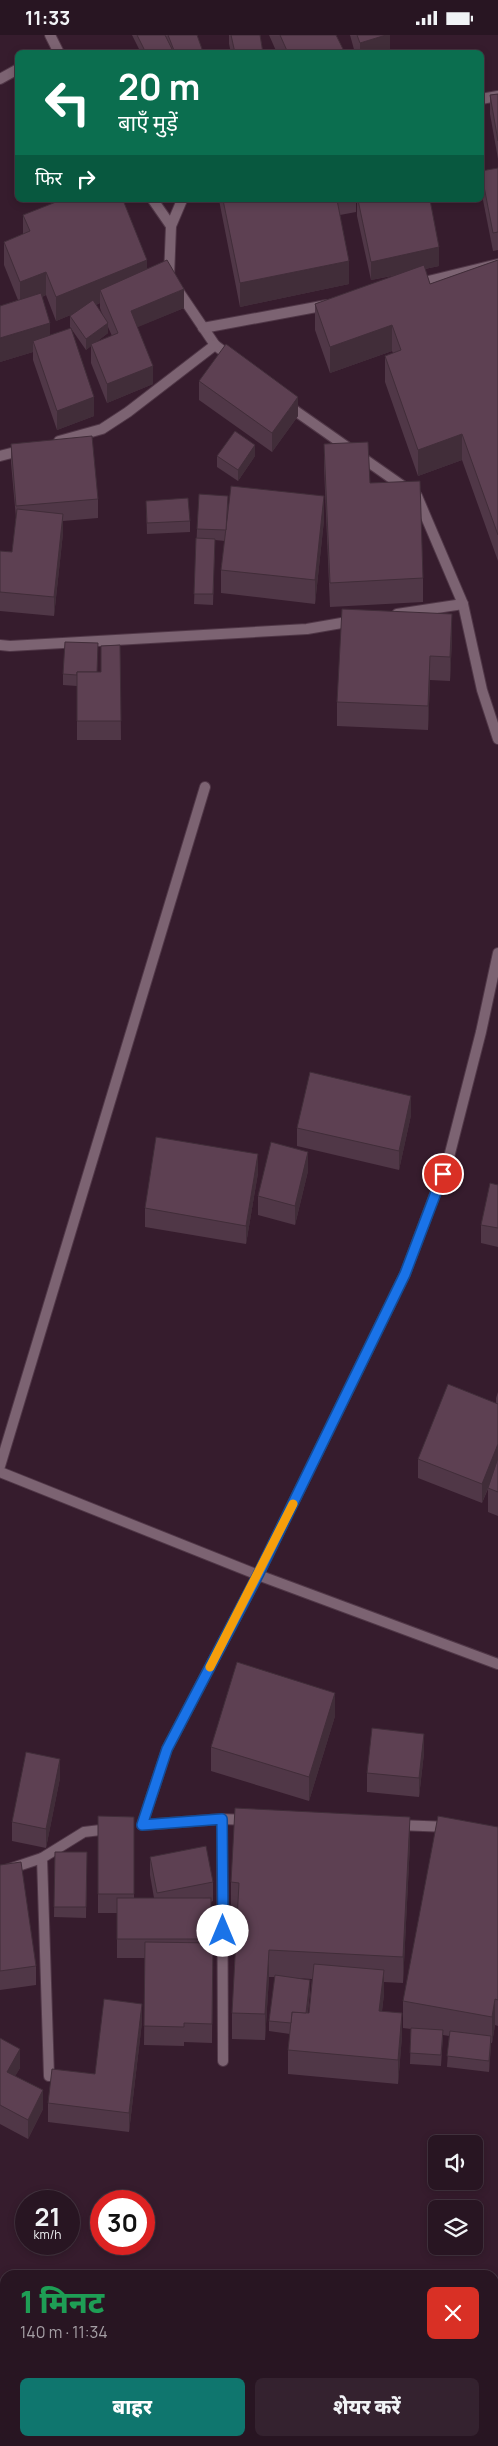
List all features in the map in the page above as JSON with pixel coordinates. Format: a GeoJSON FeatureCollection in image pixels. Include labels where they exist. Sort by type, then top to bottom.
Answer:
{"type":"FeatureCollection","features":[{"type":"Feature","properties":{"kind":"street"},"geometry":{"type":"LineString","coordinates":[[50,35],[58,50]]}},
{"type":"Feature","properties":{"kind":"street"},"geometry":{"type":"LineString","coordinates":[[0,79],[15,71]]}},
{"type":"Feature","properties":{"kind":"street"},"geometry":{"type":"LineString","coordinates":[[484,98],[498,96]]}},
{"type":"Feature","properties":{"kind":"street"},"geometry":{"type":"LineString","coordinates":[[154,202],[171,226]]}},
{"type":"Feature","properties":{"kind":"street"},"geometry":{"type":"LineString","coordinates":[[181,202],[171,226],[169,277],[215,345],[238,363]]}},
{"type":"Feature","properties":{"kind":"street"},"geometry":{"type":"LineString","coordinates":[[401,287],[498,264]]}},
{"type":"Feature","properties":{"kind":"street"},"geometry":{"type":"LineString","coordinates":[[203,328],[333,304]]}},
{"type":"Feature","properties":{"kind":"street"},"geometry":{"type":"LineString","coordinates":[[0,456],[102,429],[128,413],[215,345]]}},
{"type":"Feature","properties":{"kind":"street"},"geometry":{"type":"LineString","coordinates":[[280,399],[417,496],[463,604],[482,690],[498,739]]}},
{"type":"Feature","properties":{"kind":"street"},"geometry":{"type":"LineString","coordinates":[[385,616],[463,604]]}},
{"type":"Feature","properties":{"kind":"street"},"geometry":{"type":"LineString","coordinates":[[0,645],[10,646],[307,629],[366,619]]}},
{"type":"Feature","properties":{"kind":"street"},"geometry":{"type":"LineString","coordinates":[[0,1467],[204,787]]}},
{"type":"Feature","properties":{"kind":"street"},"geometry":{"type":"LineString","coordinates":[[132,1826],[167,1749],[258,1575],[405,1274],[449,1157],[481,1032],[498,953]]}},
{"type":"Feature","properties":{"kind":"street"},"geometry":{"type":"LineString","coordinates":[[0,1472],[258,1575],[498,1665]]}},
{"type":"Feature","properties":{"kind":"street"},"geometry":{"type":"LineString","coordinates":[[222,1819],[223,2061]]}},
{"type":"Feature","properties":{"kind":"street"},"geometry":{"type":"LineString","coordinates":[[0,1872],[42,1858],[84,1832],[222,1819],[262,1820]]}},
{"type":"Feature","properties":{"kind":"street"},"geometry":{"type":"LineString","coordinates":[[389,1825],[459,1827]]}},
{"type":"Feature","properties":{"kind":"street"},"geometry":{"type":"LineString","coordinates":[[42,1858],[49,2075]]}},
{"type":"Feature","properties":{"kind":"building"},"geometry":{"type":"Polygon","coordinates":[[[137,35],[165,35],[172,50],[144,50],[137,35]]]}},
{"type":"Feature","properties":{"kind":"building"},"geometry":{"type":"Polygon","coordinates":[[[168,35],[197,35],[202,49],[200,50],[174,50],[168,35]]]}},
{"type":"Feature","properties":{"kind":"building"},"geometry":{"type":"Polygon","coordinates":[[[231,35],[260,35],[262,50],[234,50],[231,35]]]}},
{"type":"Feature","properties":{"kind":"building"},"geometry":{"type":"Polygon","coordinates":[[[280,35],[336,35],[344,50],[287,50],[280,35]]]}},
{"type":"Feature","properties":{"kind":"building"},"geometry":{"type":"Polygon","coordinates":[[[357,35],[386,35],[360,43],[357,35]]]}},
{"type":"Feature","properties":{"kind":"building"},"geometry":{"type":"Polygon","coordinates":[[[498,94],[498,141],[490,95],[498,94]]]}},
{"type":"Feature","properties":{"kind":"building"},"geometry":{"type":"Polygon","coordinates":[[[498,168],[498,232],[493,233],[484,186],[484,170],[498,168]]]}},
{"type":"Feature","properties":{"kind":"building"},"geometry":{"type":"Polygon","coordinates":[[[56,202],[124,202],[147,260],[56,297],[46,272],[20,282],[4,242],[30,231],[23,215],[56,202]]]}},
{"type":"Feature","properties":{"kind":"building"},"geometry":{"type":"Polygon","coordinates":[[[223,202],[337,202],[349,261],[240,283],[223,202]]]}},
{"type":"Feature","properties":{"kind":"building"},"geometry":{"type":"Polygon","coordinates":[[[358,202],[430,202],[439,247],[371,262],[358,202]]]}},
{"type":"Feature","properties":{"kind":"building"},"geometry":{"type":"Polygon","coordinates":[[[167,260],[184,289],[131,311],[153,366],[107,384],[91,344],[118,333],[100,290],[167,260]]]}},
{"type":"Feature","properties":{"kind":"building"},"geometry":{"type":"Polygon","coordinates":[[[498,260],[498,535],[462,434],[418,450],[385,356],[401,350],[392,325],[330,347],[315,304],[424,265],[430,284],[498,260]]]}},
{"type":"Feature","properties":{"kind":"building"},"geometry":{"type":"Polygon","coordinates":[[[41,293],[50,323],[0,338],[0,306],[41,293]]]}},
{"type":"Feature","properties":{"kind":"building"},"geometry":{"type":"Polygon","coordinates":[[[93,300],[108,323],[86,339],[70,316],[93,300]]]}},
{"type":"Feature","properties":{"kind":"building"},"geometry":{"type":"Polygon","coordinates":[[[71,328],[94,397],[57,411],[33,341],[71,328]]]}},
{"type":"Feature","properties":{"kind":"building"},"geometry":{"type":"Polygon","coordinates":[[[226,344],[298,397],[272,433],[199,381],[226,344]]]}},
{"type":"Feature","properties":{"kind":"building"},"geometry":{"type":"Polygon","coordinates":[[[235,431],[255,445],[238,470],[217,456],[235,431]]]}},
{"type":"Feature","properties":{"kind":"building"},"geometry":{"type":"Polygon","coordinates":[[[92,436],[98,499],[16,506],[11,444],[92,436]]]}},
{"type":"Feature","properties":{"kind":"building"},"geometry":{"type":"Polygon","coordinates":[[[368,442],[370,483],[420,481],[423,578],[330,583],[324,444],[368,442]]]}},
{"type":"Feature","properties":{"kind":"building"},"geometry":{"type":"Polygon","coordinates":[[[231,486],[324,496],[315,580],[221,570],[231,486]]]}},
{"type":"Feature","properties":{"kind":"building"},"geometry":{"type":"Polygon","coordinates":[[[199,494],[228,496],[226,530],[197,529],[199,494]]]}},
{"type":"Feature","properties":{"kind":"building"},"geometry":{"type":"Polygon","coordinates":[[[188,498],[190,521],[147,523],[146,501],[188,498]]]}},
{"type":"Feature","properties":{"kind":"building"},"geometry":{"type":"Polygon","coordinates":[[[17,509],[63,514],[54,597],[0,592],[0,551],[12,552],[17,509]]]}},
{"type":"Feature","properties":{"kind":"building"},"geometry":{"type":"Polygon","coordinates":[[[196,538],[215,539],[213,594],[194,594],[196,538]]]}},
{"type":"Feature","properties":{"kind":"building"},"geometry":{"type":"Polygon","coordinates":[[[342,609],[452,614],[450,657],[430,656],[428,706],[337,702],[342,609]]]}},
{"type":"Feature","properties":{"kind":"building"},"geometry":{"type":"Polygon","coordinates":[[[65,642],[98,643],[97,672],[77,672],[77,675],[63,674],[65,642]]]}},
{"type":"Feature","properties":{"kind":"building"},"geometry":{"type":"Polygon","coordinates":[[[120,645],[121,721],[77,721],[77,672],[101,672],[101,646],[120,645]]]}},
{"type":"Feature","properties":{"kind":"building"},"geometry":{"type":"Polygon","coordinates":[[[310,1072],[411,1096],[399,1151],[297,1128],[310,1072]]]}},
{"type":"Feature","properties":{"kind":"building"},"geometry":{"type":"Polygon","coordinates":[[[156,1137],[258,1154],[246,1226],[145,1208],[156,1137]]]}},
{"type":"Feature","properties":{"kind":"building"},"geometry":{"type":"Polygon","coordinates":[[[271,1142],[308,1152],[295,1206],[258,1196],[271,1142]]]}},
{"type":"Feature","properties":{"kind":"building"},"geometry":{"type":"Polygon","coordinates":[[[490,1183],[498,1185],[498,1228],[481,1225],[490,1183]]]}},
{"type":"Feature","properties":{"kind":"building"},"geometry":{"type":"Polygon","coordinates":[[[448,1384],[498,1404],[498,1444],[482,1484],[418,1459],[448,1384]]]}},
{"type":"Feature","properties":{"kind":"building"},"geometry":{"type":"Polygon","coordinates":[[[498,1458],[498,1492],[488,1488],[498,1458]]]}},
{"type":"Feature","properties":{"kind":"building"},"geometry":{"type":"Polygon","coordinates":[[[237,1662],[335,1693],[309,1777],[211,1747],[237,1662]]]}},
{"type":"Feature","properties":{"kind":"building"},"geometry":{"type":"Polygon","coordinates":[[[372,1728],[424,1734],[419,1778],[367,1773],[372,1728]]]}},
{"type":"Feature","properties":{"kind":"building"},"geometry":{"type":"Polygon","coordinates":[[[26,1752],[60,1759],[46,1829],[12,1822],[26,1752]]]}},
{"type":"Feature","properties":{"kind":"building"},"geometry":{"type":"Polygon","coordinates":[[[235,1808],[410,1817],[403,1957],[269,1950],[265,2014],[232,2013],[239,1883],[231,1882],[235,1808]]]}},
{"type":"Feature","properties":{"kind":"building"},"geometry":{"type":"Polygon","coordinates":[[[98,1816],[134,1817],[134,1894],[98,1894],[98,1816]]]}},
{"type":"Feature","properties":{"kind":"building"},"geometry":{"type":"Polygon","coordinates":[[[438,1816],[498,1827],[498,2000],[495,1999],[492,2017],[403,2001],[438,1816]]]}},
{"type":"Feature","properties":{"kind":"building"},"geometry":{"type":"Polygon","coordinates":[[[206,1846],[213,1882],[157,1893],[150,1857],[206,1846]]]}},
{"type":"Feature","properties":{"kind":"building"},"geometry":{"type":"Polygon","coordinates":[[[55,1852],[87,1852],[86,1907],[54,1907],[55,1852]]]}},
{"type":"Feature","properties":{"kind":"building"},"geometry":{"type":"Polygon","coordinates":[[[21,1862],[36,1966],[0,1971],[0,1865],[21,1862]]]}},
{"type":"Feature","properties":{"kind":"building"},"geometry":{"type":"Polygon","coordinates":[[[117,1898],[211,1898],[211,1939],[117,1939],[117,1898]]]}},
{"type":"Feature","properties":{"kind":"building"},"geometry":{"type":"Polygon","coordinates":[[[145,1942],[213,1943],[212,2024],[184,2023],[184,2027],[144,2026],[145,1942]]]}},
{"type":"Feature","properties":{"kind":"building"},"geometry":{"type":"Polygon","coordinates":[[[314,1964],[384,1970],[379,2011],[402,2013],[398,2060],[288,2050],[292,2012],[309,2013],[314,1964]]]}},
{"type":"Feature","properties":{"kind":"building"},"geometry":{"type":"Polygon","coordinates":[[[275,1975],[310,1980],[306,2013],[292,2012],[291,2023],[269,2021],[275,1975]]]}},
{"type":"Feature","properties":{"kind":"building"},"geometry":{"type":"Polygon","coordinates":[[[104,1999],[142,2004],[129,2113],[48,2103],[52,2069],[95,2074],[104,1999]]]}},
{"type":"Feature","properties":{"kind":"building"},"geometry":{"type":"Polygon","coordinates":[[[411,2028],[443,2030],[441,2055],[410,2053],[411,2028]]]}},
{"type":"Feature","properties":{"kind":"building"},"geometry":{"type":"Polygon","coordinates":[[[450,2031],[491,2036],[489,2061],[447,2056],[450,2031]]]}},
{"type":"Feature","properties":{"kind":"building"},"geometry":{"type":"Polygon","coordinates":[[[0,2038],[20,2049],[7,2072],[43,2090],[28,2120],[0,2105],[0,2038]]]}},
{"type":"Feature","properties":{"kind":"slow traffic"},"geometry":{"type":"LineString","coordinates":[[210,1667],[293,1504]]}},
{"type":"Feature","properties":{"kind":"route"},"geometry":{"type":"LineString","coordinates":[[223,1931],[222,1819],[142,1825],[167,1749],[258,1575],[405,1274],[443,1174]]}}]}
